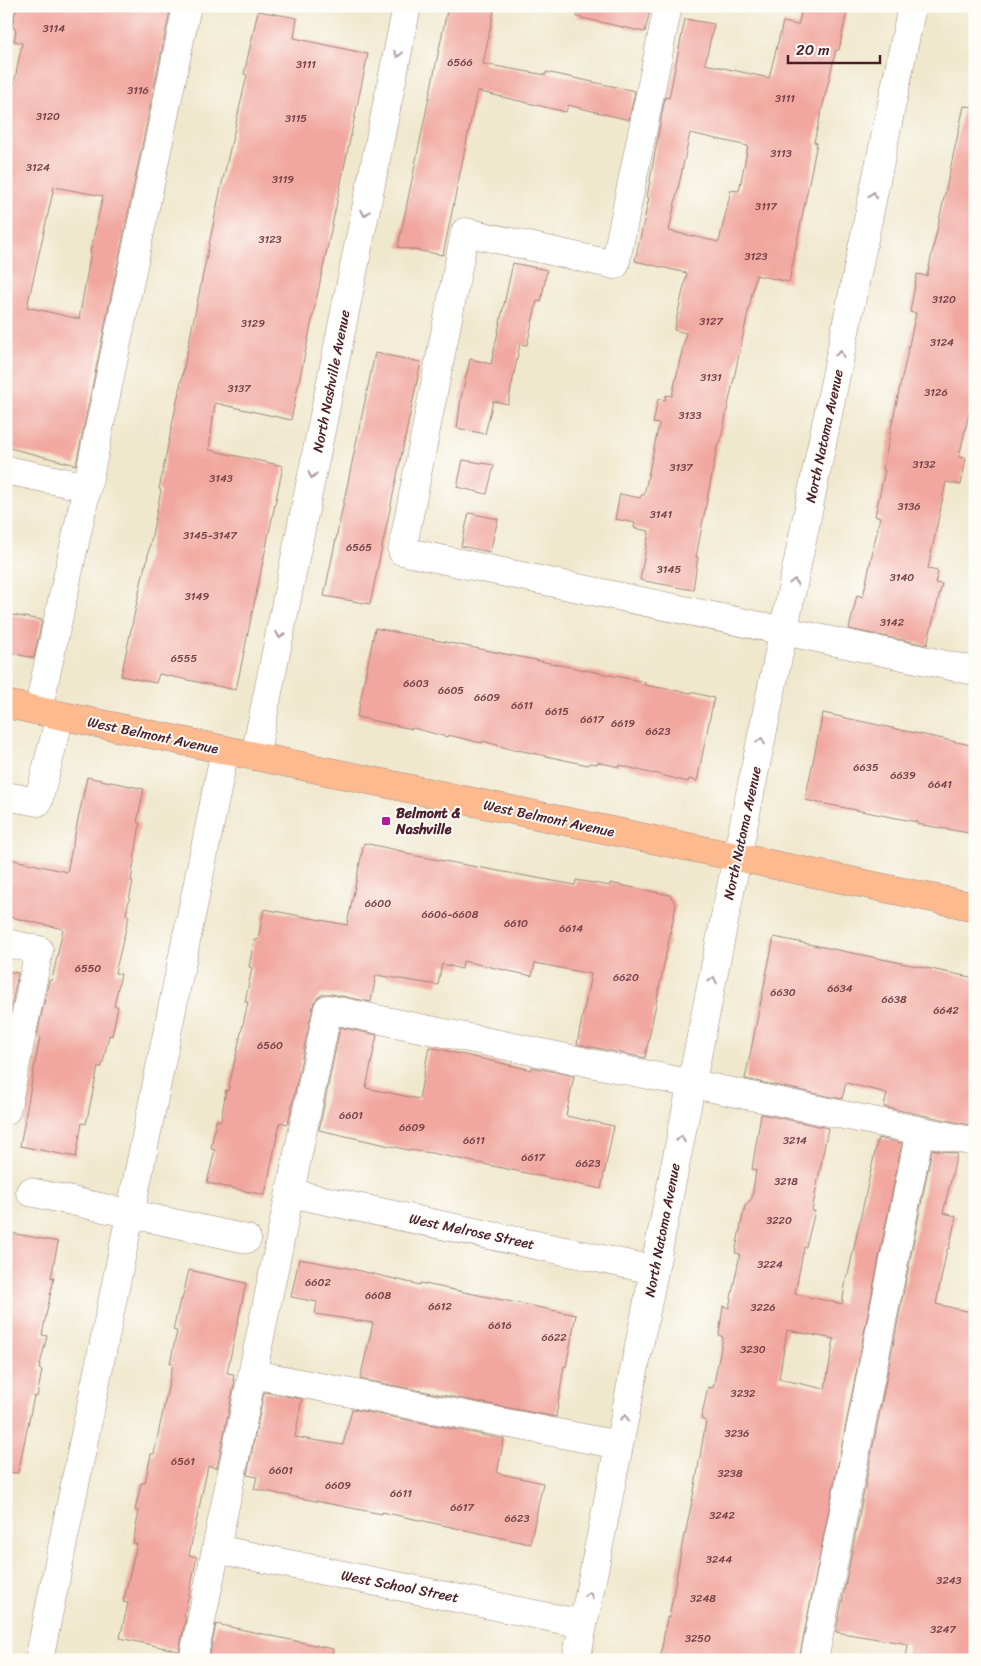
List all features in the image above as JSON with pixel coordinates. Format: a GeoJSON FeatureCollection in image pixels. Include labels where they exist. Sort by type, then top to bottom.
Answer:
{"type":"FeatureCollection","features":[{"type":"Feature","properties":{"kind":"main road","name":"West Belmont Avenue"},"geometry":{"type":"LineString","coordinates":[[6,704],[975,907]]}},
{"type":"Feature","properties":{"kind":"street"},"geometry":{"type":"LineString","coordinates":[[6,796],[38,802],[49,714],[87,487],[187,6]]}},
{"type":"Feature","properties":{"kind":"street","name":"North Nashville Avenue"},"geometry":{"type":"LineString","coordinates":[[255,756],[407,6]]}},
{"type":"Feature","properties":{"kind":"street"},"geometry":{"type":"LineString","coordinates":[[668,6],[615,265],[465,232],[402,551],[975,671]]}},
{"type":"Feature","properties":{"kind":"street","name":"North Natoma Avenue"},"geometry":{"type":"LineString","coordinates":[[576,1660],[737,857],[912,6]]}},
{"type":"Feature","properties":{"kind":"street"},"geometry":{"type":"LineString","coordinates":[[6,470],[87,487]]}},
{"type":"Feature","properties":{"kind":"street"},"geometry":{"type":"LineString","coordinates":[[39,1660],[225,750]]}},
{"type":"Feature","properties":{"kind":"street"},"geometry":{"type":"LineString","coordinates":[[6,943],[39,950],[6,1111]]}},
{"type":"Feature","properties":{"kind":"street"},"geometry":{"type":"LineString","coordinates":[[193,1660],[328,1009],[975,1142]]}},
{"type":"Feature","properties":{"kind":"street"},"geometry":{"type":"LineString","coordinates":[[814,1660],[920,1131]]}},
{"type":"Feature","properties":{"kind":"street"},"geometry":{"type":"LineString","coordinates":[[30,1192],[247,1239]]}},
{"type":"Feature","properties":{"kind":"street","name":"West Melrose Street"},"geometry":{"type":"LineString","coordinates":[[290,1193],[654,1270]]}},
{"type":"Feature","properties":{"kind":"street"},"geometry":{"type":"LineString","coordinates":[[252,1374],[620,1445]]}},
{"type":"Feature","properties":{"kind":"street","name":"West School Street"},"geometry":{"type":"LineString","coordinates":[[216,1549],[583,1624]]}},
{"type":"Feature","properties":{"kind":"building"},"geometry":{"type":"Polygon","coordinates":[[[17,6],[171,6],[76,465],[6,447],[6,88],[13,89],[22,43],[14,41],[16,31],[12,25],[17,6]],[[54,187],[27,307],[79,319],[90,252],[103,196],[54,187]]]}},
{"type":"Feature","properties":{"kind":"building"},"geometry":{"type":"Polygon","coordinates":[[[448,6],[495,6],[483,64],[546,75],[546,72],[635,91],[629,120],[568,105],[566,112],[477,91],[443,255],[398,247],[448,6]]]}},
{"type":"Feature","properties":{"kind":"building"},"geometry":{"type":"Polygon","coordinates":[[[578,6],[651,6],[645,32],[577,17],[578,6]]]}},
{"type":"Feature","properties":{"kind":"building"},"geometry":{"type":"Polygon","coordinates":[[[803,6],[848,6],[839,50],[836,50],[814,142],[817,143],[789,282],[756,275],[720,443],[718,443],[696,557],[698,557],[693,590],[640,580],[649,531],[634,528],[635,523],[615,519],[620,494],[640,498],[641,495],[644,495],[659,424],[653,423],[658,399],[665,400],[666,395],[672,396],[686,333],[674,330],[687,273],[635,261],[649,198],[647,197],[665,97],[669,98],[685,19],[714,24],[705,64],[769,78],[783,22],[798,25],[803,6]],[[690,133],[669,231],[719,242],[731,190],[739,191],[748,146],[690,133]]]}},
{"type":"Feature","properties":{"kind":"building"},"geometry":{"type":"Polygon","coordinates":[[[258,11],[297,18],[294,38],[368,54],[291,420],[215,403],[209,450],[283,466],[236,690],[159,674],[156,683],[121,676],[146,565],[161,490],[159,489],[218,201],[247,75],[244,74],[258,11]]]}},
{"type":"Feature","properties":{"kind":"building"},"geometry":{"type":"Polygon","coordinates":[[[964,106],[975,107],[975,387],[959,457],[966,458],[961,485],[946,482],[928,569],[938,571],[935,583],[942,584],[927,645],[849,629],[857,595],[863,597],[880,517],[875,516],[885,470],[883,470],[890,433],[916,313],[910,312],[917,274],[927,276],[964,106]]]}},
{"type":"Feature","properties":{"kind":"building"},"geometry":{"type":"Polygon","coordinates":[[[513,263],[547,270],[541,302],[537,301],[527,345],[520,344],[508,404],[493,401],[485,434],[457,428],[461,398],[470,359],[491,364],[513,263]]]}},
{"type":"Feature","properties":{"kind":"building"},"geometry":{"type":"Polygon","coordinates":[[[375,353],[421,362],[370,604],[324,596],[375,353]]]}},
{"type":"Feature","properties":{"kind":"building"},"geometry":{"type":"Polygon","coordinates":[[[463,460],[494,465],[487,494],[457,487],[463,460]]]}},
{"type":"Feature","properties":{"kind":"building"},"geometry":{"type":"Polygon","coordinates":[[[469,513],[498,519],[490,552],[461,546],[469,513]]]}},
{"type":"Feature","properties":{"kind":"building"},"geometry":{"type":"Polygon","coordinates":[[[6,614],[42,620],[34,658],[6,652],[6,614]]]}},
{"type":"Feature","properties":{"kind":"building"},"geometry":{"type":"Polygon","coordinates":[[[375,628],[645,682],[644,685],[691,692],[714,698],[697,781],[689,779],[688,782],[620,765],[619,767],[597,762],[597,764],[589,763],[588,765],[517,751],[483,741],[482,743],[448,735],[447,737],[357,717],[375,628]]]}},
{"type":"Feature","properties":{"kind":"building"},"geometry":{"type":"Polygon","coordinates":[[[823,713],[975,746],[975,834],[917,824],[917,822],[805,800],[823,713]]]}},
{"type":"Feature","properties":{"kind":"building"},"geometry":{"type":"Polygon","coordinates":[[[87,777],[144,789],[137,822],[140,823],[131,881],[133,881],[126,914],[129,916],[115,973],[121,974],[114,1006],[118,1006],[112,1036],[109,1035],[102,1067],[98,1067],[86,1124],[82,1123],[76,1157],[20,1146],[40,1037],[37,1036],[49,980],[52,980],[63,929],[6,916],[6,858],[67,872],[87,777]]]}},
{"type":"Feature","properties":{"kind":"building"},"geometry":{"type":"Polygon","coordinates":[[[364,843],[406,852],[406,854],[575,885],[576,880],[610,886],[610,883],[670,895],[676,905],[645,1058],[577,1044],[591,974],[535,963],[532,976],[463,961],[462,969],[442,964],[438,985],[376,975],[371,1002],[331,994],[323,994],[316,999],[288,1124],[280,1122],[265,1195],[207,1183],[215,1150],[211,1149],[216,1120],[221,1121],[226,1090],[228,1091],[248,1002],[245,1002],[252,968],[249,967],[254,940],[258,940],[264,909],[347,925],[364,843]]]}},
{"type":"Feature","properties":{"kind":"building"},"geometry":{"type":"Polygon","coordinates":[[[774,937],[975,978],[975,1126],[884,1107],[887,1093],[846,1083],[842,1099],[745,1079],[774,937]]]}},
{"type":"Feature","properties":{"kind":"building"},"geometry":{"type":"Polygon","coordinates":[[[6,971],[18,973],[7,1030],[6,1029],[6,971]]]}},
{"type":"Feature","properties":{"kind":"building"},"geometry":{"type":"Polygon","coordinates":[[[340,1027],[377,1035],[366,1088],[419,1099],[429,1047],[532,1070],[532,1067],[574,1076],[566,1116],[614,1126],[601,1189],[319,1130],[340,1027]]]}},
{"type":"Feature","properties":{"kind":"building"},"geometry":{"type":"Polygon","coordinates":[[[761,1114],[828,1128],[812,1211],[815,1211],[806,1247],[804,1247],[795,1294],[842,1304],[878,1138],[902,1143],[799,1660],[660,1660],[667,1617],[669,1618],[684,1534],[695,1486],[706,1421],[701,1419],[708,1387],[713,1388],[723,1337],[719,1335],[723,1306],[729,1308],[740,1254],[735,1253],[745,1206],[752,1198],[756,1170],[752,1169],[761,1114]],[[787,1330],[779,1379],[825,1389],[834,1339],[787,1330]]]}},
{"type":"Feature","properties":{"kind":"building"},"geometry":{"type":"Polygon","coordinates":[[[932,1149],[957,1154],[943,1213],[956,1216],[936,1304],[975,1313],[975,1660],[906,1660],[908,1644],[836,1632],[932,1149]]]}},
{"type":"Feature","properties":{"kind":"building"},"geometry":{"type":"Polygon","coordinates":[[[6,1232],[58,1242],[51,1278],[54,1277],[42,1335],[47,1336],[39,1369],[42,1370],[37,1397],[34,1396],[18,1473],[6,1472],[6,1232]]]}},
{"type":"Feature","properties":{"kind":"building"},"geometry":{"type":"Polygon","coordinates":[[[299,1259],[420,1285],[420,1283],[576,1315],[566,1367],[564,1366],[556,1417],[360,1379],[373,1323],[315,1314],[317,1302],[291,1297],[299,1259]]]}},
{"type":"Feature","properties":{"kind":"building"},"geometry":{"type":"Polygon","coordinates":[[[189,1270],[246,1283],[227,1373],[234,1374],[233,1380],[235,1380],[217,1468],[208,1466],[189,1555],[197,1557],[179,1651],[120,1638],[128,1603],[123,1602],[137,1544],[133,1543],[139,1511],[135,1510],[141,1483],[145,1483],[151,1454],[154,1454],[173,1363],[170,1363],[177,1331],[173,1330],[189,1270]]]}},
{"type":"Feature","properties":{"kind":"building"},"geometry":{"type":"Polygon","coordinates":[[[264,1392],[302,1399],[295,1437],[343,1445],[352,1409],[504,1439],[497,1473],[543,1483],[530,1544],[382,1512],[382,1514],[254,1489],[257,1477],[247,1475],[264,1392]]]}},
{"type":"Feature","properties":{"kind":"building"},"geometry":{"type":"Polygon","coordinates":[[[216,1624],[333,1649],[332,1660],[218,1660],[209,1658],[216,1624]]]}},
{"type":"Feature","properties":{"kind":"place","name":"Belmont & Nashville"},"geometry":{"type":"Point","coordinates":[386,821]}}]}
